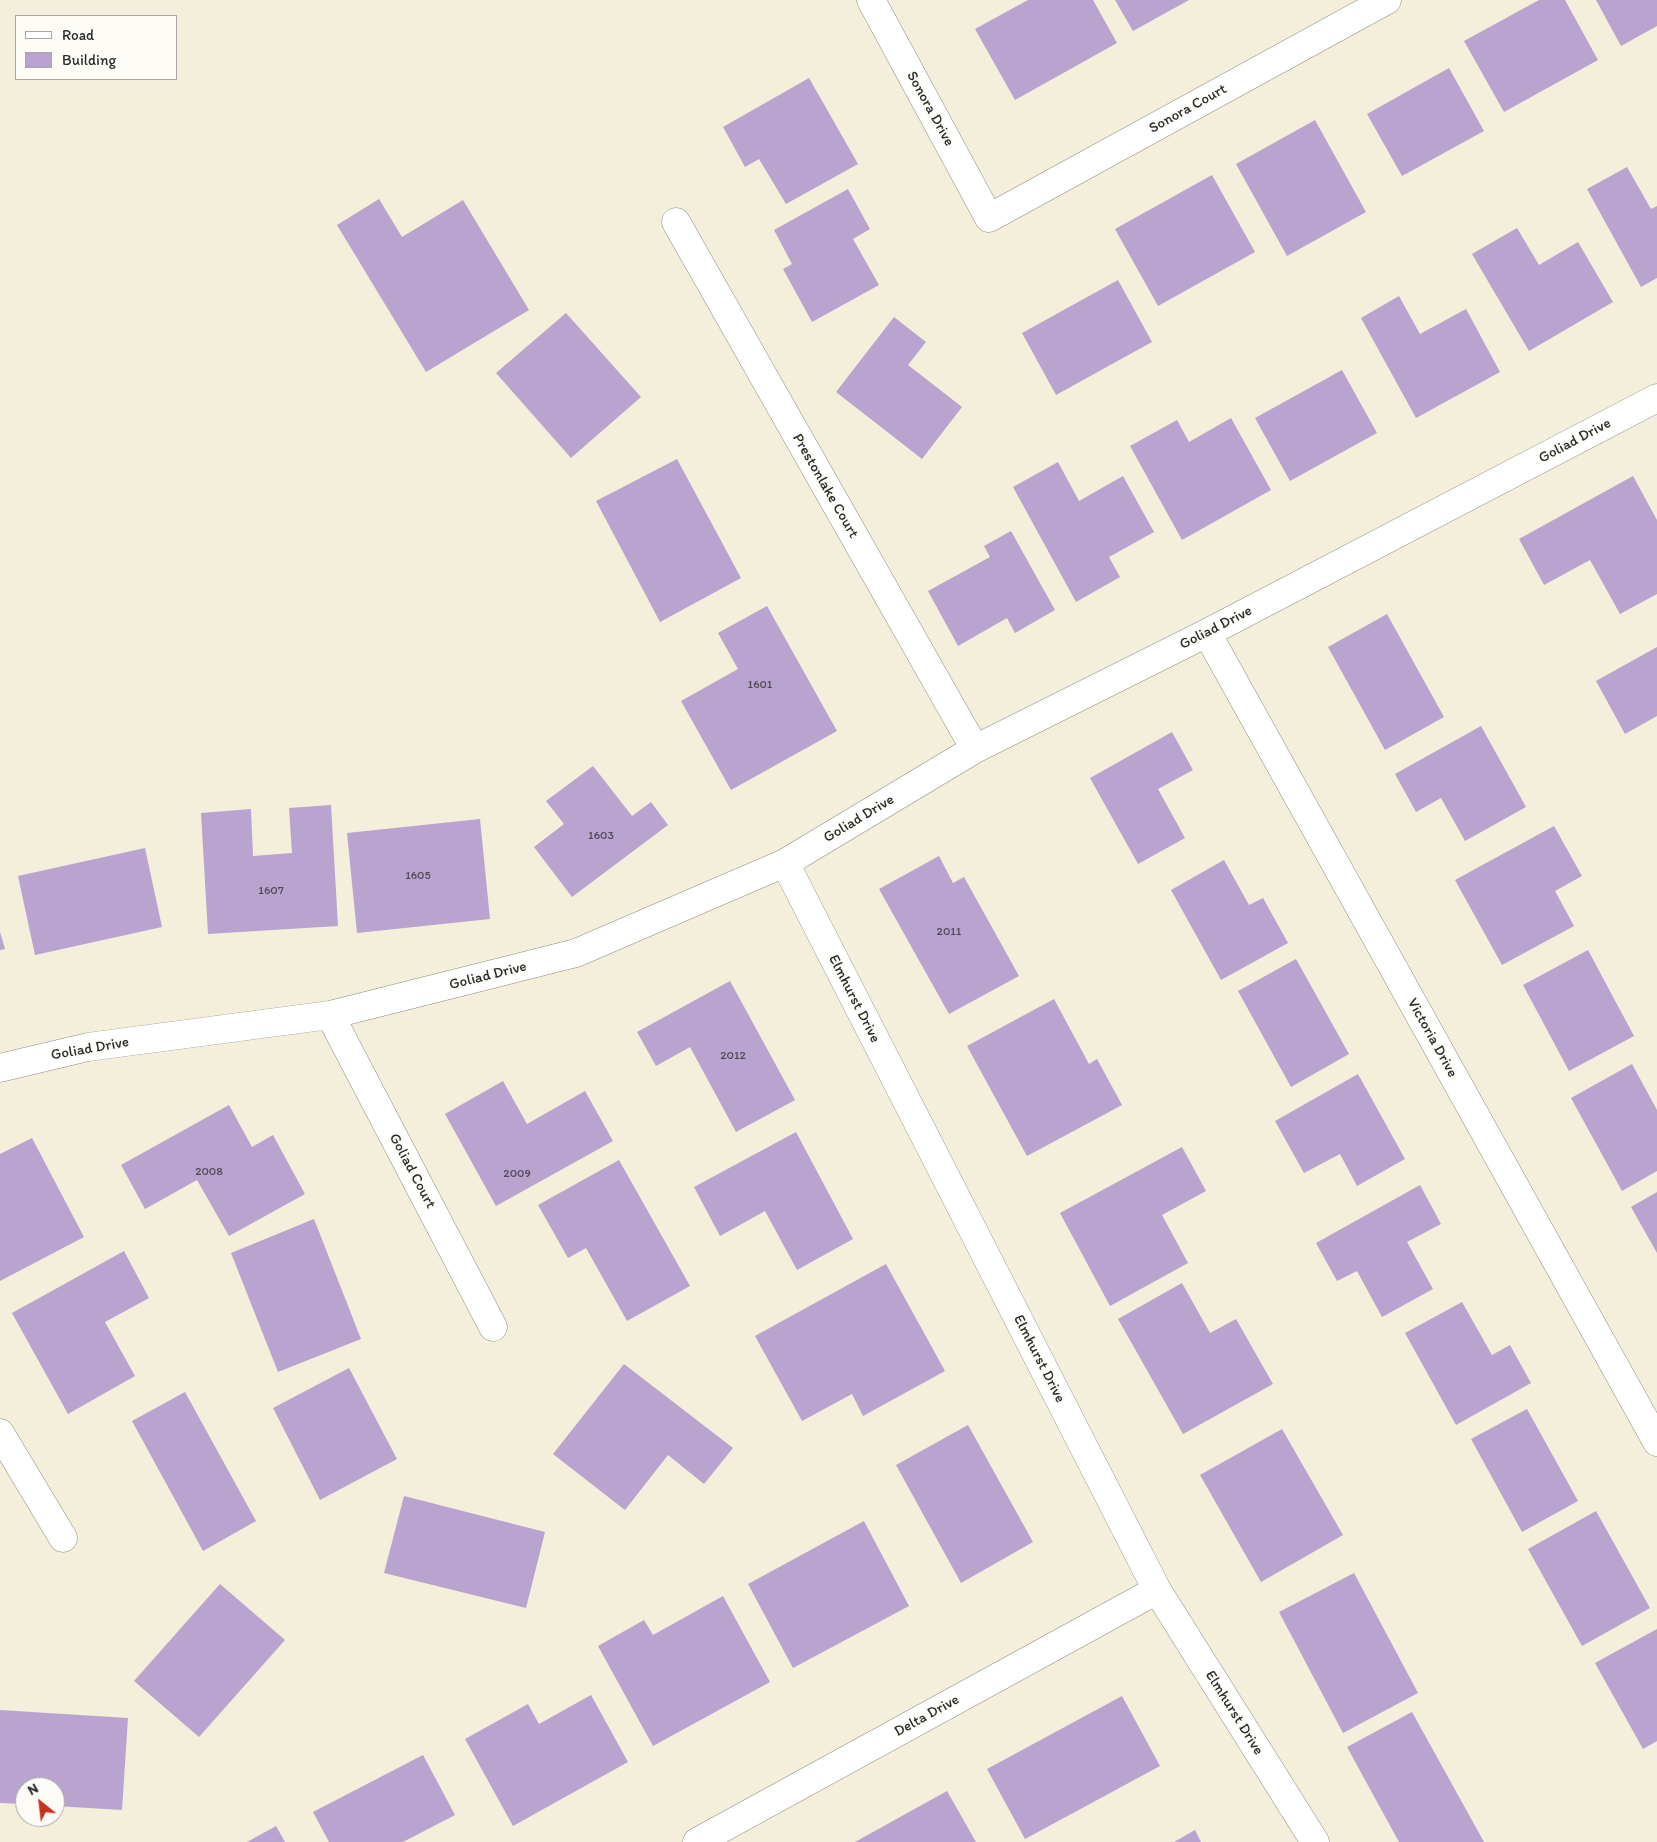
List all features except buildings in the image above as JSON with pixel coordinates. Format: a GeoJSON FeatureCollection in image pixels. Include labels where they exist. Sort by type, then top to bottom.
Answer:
{"type":"FeatureCollection","features":[{"type":"Feature","properties":{"kind":"street","name":"Sonora Drive"},"geometry":{"type":"LineString","coordinates":[[871,0],[990,218]]}},
{"type":"Feature","properties":{"kind":"street","name":"Sonora Court"},"geometry":{"type":"LineString","coordinates":[[990,218],[1387,0]]}},
{"type":"Feature","properties":{"kind":"street","name":"Prestonlake Court"},"geometry":{"type":"LineString","coordinates":[[676,222],[975,749]]}},
{"type":"Feature","properties":{"kind":"street","name":"Goliad Drive"},"geometry":{"type":"LineString","coordinates":[[0,1068],[88,1047],[330,1015],[576,953],[785,863],[975,749],[1207,634],[1657,398]]}},
{"type":"Feature","properties":{"kind":"street","name":"Victoria Drive"},"geometry":{"type":"LineString","coordinates":[[1207,634],[1657,1442]]}},
{"type":"Feature","properties":{"kind":"street","name":"Elmhurst Drive"},"geometry":{"type":"LineString","coordinates":[[785,863],[1156,1590],[1315,1842]]}},
{"type":"Feature","properties":{"kind":"street","name":"Goliad Court"},"geometry":{"type":"LineString","coordinates":[[330,1015],[493,1328]]}},
{"type":"Feature","properties":{"kind":"street"},"geometry":{"type":"LineString","coordinates":[[0,1433],[63,1538]]}},
{"type":"Feature","properties":{"kind":"street","name":"Delta Drive"},"geometry":{"type":"LineString","coordinates":[[697,1842],[1156,1590]]}}]}
